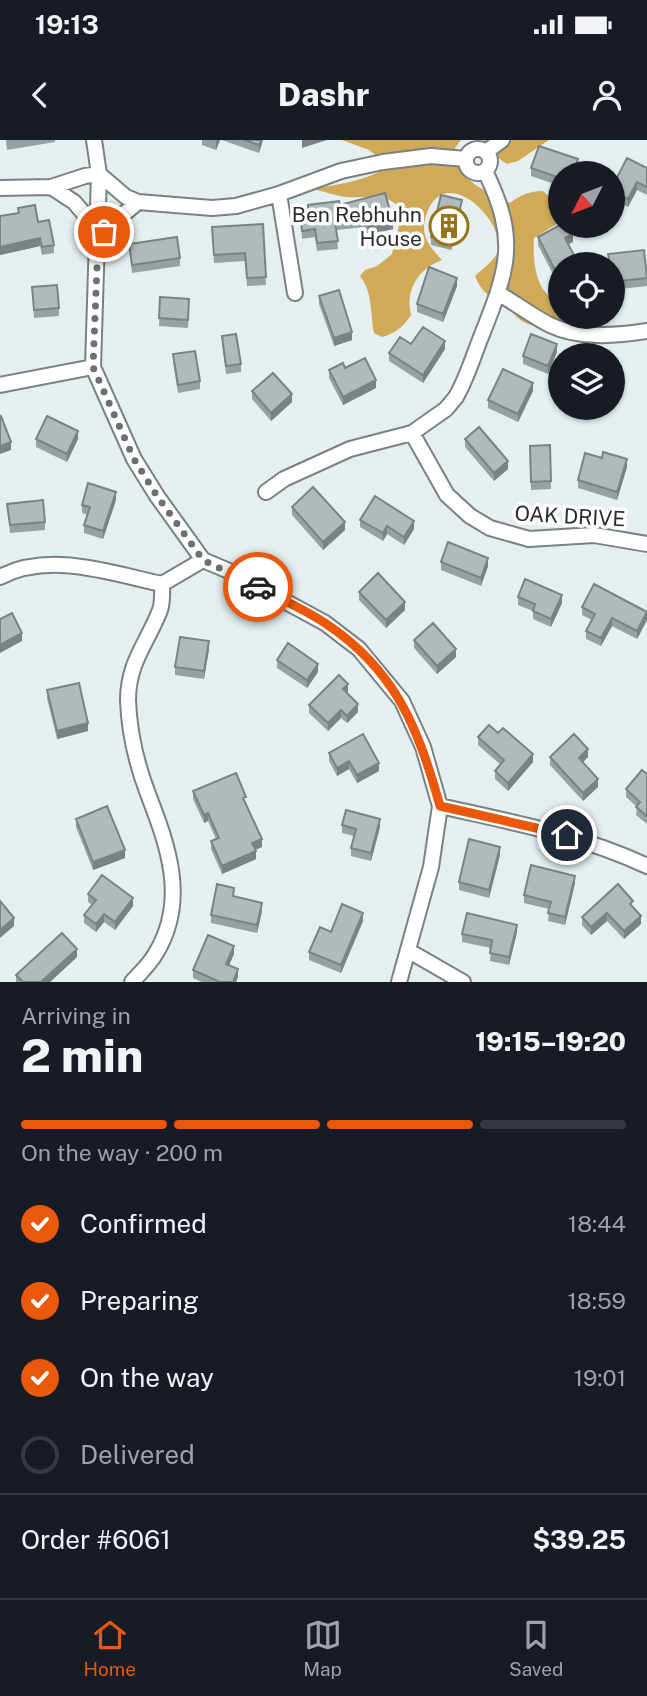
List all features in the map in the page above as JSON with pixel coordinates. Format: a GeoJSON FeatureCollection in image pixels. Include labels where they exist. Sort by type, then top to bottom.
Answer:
{"type":"FeatureCollection","features":[{"type":"Feature","properties":{"kind":"street"},"geometry":{"type":"LineString","coordinates":[[94,140],[99,174],[93,367],[134,459],[203,560],[229,571],[325,623],[359,649],[402,701],[423,747],[440,806],[431,867],[400,982]]}},
{"type":"Feature","properties":{"kind":"street"},"geometry":{"type":"LineString","coordinates":[[466,159],[474,149],[502,140]]}},
{"type":"Feature","properties":{"kind":"street"},"geometry":{"type":"LineString","coordinates":[[466,159],[471,172],[485,171],[490,163],[490,146]]}},
{"type":"Feature","properties":{"kind":"street"},"geometry":{"type":"LineString","coordinates":[[0,188],[51,187],[99,174],[126,197],[138,202],[212,208],[236,206],[341,172],[383,162],[431,156],[466,159]]}},
{"type":"Feature","properties":{"kind":"street"},"geometry":{"type":"LineString","coordinates":[[266,492],[284,479],[350,449],[412,433],[446,409],[456,397],[498,293],[507,259],[506,232],[498,196],[485,171]]}},
{"type":"Feature","properties":{"kind":"street"},"geometry":{"type":"LineString","coordinates":[[51,187],[74,202],[98,236]]}},
{"type":"Feature","properties":{"kind":"street"},"geometry":{"type":"LineString","coordinates":[[279,194],[295,293]]}},
{"type":"Feature","properties":{"kind":"street"},"geometry":{"type":"LineString","coordinates":[[98,236],[138,202]]}},
{"type":"Feature","properties":{"kind":"street"},"geometry":{"type":"LineString","coordinates":[[498,293],[551,325],[577,333],[602,335],[647,331]]}},
{"type":"Feature","properties":{"kind":"street"},"geometry":{"type":"LineString","coordinates":[[0,385],[93,367]]}},
{"type":"Feature","properties":{"kind":"street","name":"OAK DRIVE"},"geometry":{"type":"LineString","coordinates":[[412,433],[447,495],[470,516],[490,528],[529,539],[594,535],[647,544]]}},
{"type":"Feature","properties":{"kind":"street"},"geometry":{"type":"LineString","coordinates":[[0,577],[13,570],[37,565],[70,565],[162,584],[203,560]]}},
{"type":"Feature","properties":{"kind":"street"},"geometry":{"type":"LineString","coordinates":[[132,982],[158,951],[169,923],[173,897],[169,855],[161,823],[147,792],[135,749],[128,698],[132,668],[161,608],[162,584]]}},
{"type":"Feature","properties":{"kind":"street"},"geometry":{"type":"LineString","coordinates":[[440,806],[567,835],[647,866]]}},
{"type":"Feature","properties":{"kind":"street"},"geometry":{"type":"LineString","coordinates":[[409,951],[464,982]]}},
{"type":"Feature","properties":{"kind":"shaded area"},"geometry":{"type":"Polygon","coordinates":[[[342,140],[461,140],[455,148],[461,169],[481,189],[510,203],[534,192],[543,191],[548,196],[548,229],[534,238],[534,255],[540,284],[548,296],[548,325],[535,326],[519,319],[484,291],[475,276],[497,253],[498,241],[494,227],[485,213],[473,202],[460,195],[447,193],[436,199],[427,213],[424,227],[426,239],[442,260],[426,269],[415,281],[410,297],[411,315],[405,323],[382,337],[374,333],[369,296],[360,276],[365,270],[377,266],[392,254],[402,213],[385,198],[343,196],[313,189],[362,179],[389,166],[369,150],[342,140]]]}},
{"type":"Feature","properties":{"kind":"shaded area"},"geometry":{"type":"Polygon","coordinates":[[[483,140],[549,140],[518,161],[507,164],[494,155],[483,140]]]}},
{"type":"Feature","properties":{"kind":"building"},"geometry":{"type":"Polygon","coordinates":[[[244,140],[261,140],[259,145],[244,140]]]}},
{"type":"Feature","properties":{"kind":"building"},"geometry":{"type":"Polygon","coordinates":[[[539,146],[578,159],[548,161],[548,174],[531,168],[539,146]]]}},
{"type":"Feature","properties":{"kind":"building"},"geometry":{"type":"Polygon","coordinates":[[[627,158],[647,168],[647,187],[637,182],[628,199],[625,198],[627,158]]]}},
{"type":"Feature","properties":{"kind":"building"},"geometry":{"type":"Polygon","coordinates":[[[385,193],[393,221],[368,227],[365,219],[335,223],[338,241],[317,243],[315,229],[302,231],[300,210],[308,209],[308,205],[339,201],[340,205],[385,193]]]}},
{"type":"Feature","properties":{"kind":"building","name":"Ben Rebhuhn House"},"geometry":{"type":"Polygon","coordinates":[[[441,195],[462,200],[458,217],[467,219],[464,230],[455,228],[451,242],[431,237],[441,195]]]}},
{"type":"Feature","properties":{"kind":"building"},"geometry":{"type":"Polygon","coordinates":[[[35,205],[38,222],[49,220],[54,245],[42,247],[40,238],[0,247],[0,216],[19,213],[18,208],[35,205]]]}},
{"type":"Feature","properties":{"kind":"building"},"geometry":{"type":"Polygon","coordinates":[[[263,224],[266,277],[247,278],[245,253],[214,255],[212,227],[263,224]]]}},
{"type":"Feature","properties":{"kind":"building"},"geometry":{"type":"Polygon","coordinates":[[[548,232],[548,238],[565,238],[572,252],[548,252],[548,256],[538,237],[548,232]]]}},
{"type":"Feature","properties":{"kind":"building"},"geometry":{"type":"Polygon","coordinates":[[[177,237],[180,258],[132,265],[129,244],[177,237]]]}},
{"type":"Feature","properties":{"kind":"building"},"geometry":{"type":"Polygon","coordinates":[[[644,250],[647,278],[625,281],[625,252],[644,250]]]}},
{"type":"Feature","properties":{"kind":"building"},"geometry":{"type":"Polygon","coordinates":[[[429,267],[457,278],[443,314],[417,304],[429,267]]]}},
{"type":"Feature","properties":{"kind":"building"},"geometry":{"type":"Polygon","coordinates":[[[57,285],[59,308],[34,310],[32,287],[57,285]]]}},
{"type":"Feature","properties":{"kind":"building"},"geometry":{"type":"Polygon","coordinates":[[[339,290],[352,332],[334,338],[319,296],[339,290]]]}},
{"type":"Feature","properties":{"kind":"building"},"geometry":{"type":"Polygon","coordinates":[[[160,297],[189,299],[188,320],[159,318],[160,297]]]}},
{"type":"Feature","properties":{"kind":"building"},"geometry":{"type":"Polygon","coordinates":[[[423,327],[445,341],[423,375],[389,353],[400,337],[411,344],[423,327]]]}},
{"type":"Feature","properties":{"kind":"building"},"geometry":{"type":"Polygon","coordinates":[[[236,334],[241,364],[226,366],[222,336],[236,334]]]}},
{"type":"Feature","properties":{"kind":"building"},"geometry":{"type":"Polygon","coordinates":[[[531,334],[554,343],[548,343],[548,366],[523,356],[531,334]]]}},
{"type":"Feature","properties":{"kind":"building"},"geometry":{"type":"Polygon","coordinates":[[[195,351],[200,381],[178,385],[173,354],[195,351]]]}},
{"type":"Feature","properties":{"kind":"building"},"geometry":{"type":"Polygon","coordinates":[[[365,358],[376,380],[343,397],[329,370],[343,363],[345,368],[365,358]]]}},
{"type":"Feature","properties":{"kind":"building"},"geometry":{"type":"Polygon","coordinates":[[[503,369],[533,383],[518,414],[488,400],[503,369]]]}},
{"type":"Feature","properties":{"kind":"building"},"geometry":{"type":"Polygon","coordinates":[[[273,373],[292,394],[271,413],[252,391],[273,373]]]}},
{"type":"Feature","properties":{"kind":"building"},"geometry":{"type":"Polygon","coordinates":[[[47,416],[78,431],[67,454],[36,439],[47,416]]]}},
{"type":"Feature","properties":{"kind":"building"},"geometry":{"type":"Polygon","coordinates":[[[0,417],[11,442],[0,446],[0,417]]]}},
{"type":"Feature","properties":{"kind":"building"},"geometry":{"type":"Polygon","coordinates":[[[479,427],[508,461],[494,473],[465,439],[479,427]]]}},
{"type":"Feature","properties":{"kind":"building"},"geometry":{"type":"Polygon","coordinates":[[[550,445],[551,481],[531,482],[530,446],[550,445]]]}},
{"type":"Feature","properties":{"kind":"building"},"geometry":{"type":"Polygon","coordinates":[[[603,452],[627,459],[617,492],[578,480],[585,453],[602,458],[603,452]]]}},
{"type":"Feature","properties":{"kind":"building"},"geometry":{"type":"Polygon","coordinates":[[[88,483],[116,492],[103,531],[84,525],[90,507],[82,505],[88,483]]]}},
{"type":"Feature","properties":{"kind":"building"},"geometry":{"type":"Polygon","coordinates":[[[313,487],[345,522],[323,542],[292,507],[313,487]]]}},
{"type":"Feature","properties":{"kind":"building"},"geometry":{"type":"Polygon","coordinates":[[[375,496],[414,521],[404,537],[387,526],[383,533],[360,520],[375,496]]]}},
{"type":"Feature","properties":{"kind":"building"},"geometry":{"type":"Polygon","coordinates":[[[43,500],[45,522],[10,525],[7,504],[43,500]]]}},
{"type":"Feature","properties":{"kind":"building"},"geometry":{"type":"Polygon","coordinates":[[[448,542],[488,558],[481,578],[441,562],[448,542]]]}},
{"type":"Feature","properties":{"kind":"building"},"geometry":{"type":"Polygon","coordinates":[[[378,573],[405,602],[386,620],[359,592],[378,573]]]}},
{"type":"Feature","properties":{"kind":"building"},"geometry":{"type":"Polygon","coordinates":[[[525,579],[562,595],[551,619],[533,611],[535,604],[518,597],[525,579]]]}},
{"type":"Feature","properties":{"kind":"building"},"geometry":{"type":"Polygon","coordinates":[[[594,584],[647,612],[637,631],[612,618],[601,638],[586,631],[595,614],[582,607],[594,584]]]}},
{"type":"Feature","properties":{"kind":"building"},"geometry":{"type":"Polygon","coordinates":[[[12,613],[22,633],[0,645],[0,619],[12,613]]]}},
{"type":"Feature","properties":{"kind":"building"},"geometry":{"type":"Polygon","coordinates":[[[433,623],[456,649],[437,666],[414,640],[433,623]]]}},
{"type":"Feature","properties":{"kind":"building"},"geometry":{"type":"Polygon","coordinates":[[[180,637],[209,641],[204,671],[175,667],[180,637]]]}},
{"type":"Feature","properties":{"kind":"building"},"geometry":{"type":"Polygon","coordinates":[[[288,643],[318,664],[307,680],[277,660],[288,643]]]}},
{"type":"Feature","properties":{"kind":"building"},"geometry":{"type":"Polygon","coordinates":[[[339,675],[348,684],[343,689],[358,704],[347,716],[341,710],[328,723],[309,705],[339,675]]]}},
{"type":"Feature","properties":{"kind":"building"},"geometry":{"type":"Polygon","coordinates":[[[79,683],[88,723],[57,731],[47,690],[79,683]]]}},
{"type":"Feature","properties":{"kind":"building"},"geometry":{"type":"Polygon","coordinates":[[[489,725],[498,733],[503,728],[533,754],[508,783],[495,771],[504,760],[478,737],[489,725]]]}},
{"type":"Feature","properties":{"kind":"building"},"geometry":{"type":"Polygon","coordinates":[[[363,734],[379,763],[357,775],[349,761],[337,768],[329,753],[363,734]]]}},
{"type":"Feature","properties":{"kind":"building"},"geometry":{"type":"Polygon","coordinates":[[[574,734],[588,749],[579,758],[598,779],[583,793],[550,757],[574,734]]]}},
{"type":"Feature","properties":{"kind":"building"},"geometry":{"type":"Polygon","coordinates":[[[642,770],[647,774],[647,816],[636,807],[640,802],[626,789],[642,770]]]}},
{"type":"Feature","properties":{"kind":"building"},"geometry":{"type":"Polygon","coordinates":[[[236,773],[246,797],[243,798],[262,839],[252,843],[256,851],[222,866],[211,841],[219,838],[208,813],[204,815],[193,791],[236,773]]]}},
{"type":"Feature","properties":{"kind":"building"},"geometry":{"type":"Polygon","coordinates":[[[107,806],[125,850],[93,862],[76,819],[107,806]]]}},
{"type":"Feature","properties":{"kind":"building"},"geometry":{"type":"Polygon","coordinates":[[[346,810],[380,819],[371,853],[351,848],[356,829],[342,825],[346,810]]]}},
{"type":"Feature","properties":{"kind":"building"},"geometry":{"type":"Polygon","coordinates":[[[469,839],[500,847],[489,890],[459,882],[469,839]]]}},
{"type":"Feature","properties":{"kind":"building"},"geometry":{"type":"Polygon","coordinates":[[[531,865],[575,876],[565,917],[548,913],[551,902],[524,895],[531,865]]]}},
{"type":"Feature","properties":{"kind":"building"},"geometry":{"type":"Polygon","coordinates":[[[102,875],[133,898],[115,922],[104,914],[96,924],[84,915],[96,900],[88,894],[102,875]]]}},
{"type":"Feature","properties":{"kind":"building"},"geometry":{"type":"Polygon","coordinates":[[[217,884],[234,888],[233,896],[262,903],[257,925],[211,915],[217,884]]]}},
{"type":"Feature","properties":{"kind":"building"},"geometry":{"type":"Polygon","coordinates":[[[618,884],[633,901],[630,904],[641,916],[624,931],[607,913],[591,927],[582,917],[618,884]]]}},
{"type":"Feature","properties":{"kind":"building"},"geometry":{"type":"Polygon","coordinates":[[[0,901],[14,918],[0,930],[0,901]]]}},
{"type":"Feature","properties":{"kind":"building"},"geometry":{"type":"Polygon","coordinates":[[[342,904],[363,913],[341,965],[309,952],[320,927],[331,932],[342,904]]]}},
{"type":"Feature","properties":{"kind":"building"},"geometry":{"type":"Polygon","coordinates":[[[467,913],[517,925],[509,957],[490,953],[492,940],[462,934],[467,913]]]}},
{"type":"Feature","properties":{"kind":"building"},"geometry":{"type":"Polygon","coordinates":[[[62,933],[77,949],[41,982],[23,982],[16,975],[62,933]]]}},
{"type":"Feature","properties":{"kind":"building"},"geometry":{"type":"Polygon","coordinates":[[[208,935],[234,946],[226,964],[238,969],[233,982],[220,982],[193,970],[208,935]]]}},
{"type":"Feature","properties":{"kind":"way so far"},"geometry":{"type":"LineString","coordinates":[[104,232],[98,242],[93,367],[134,459],[203,560],[258,587]]}},
{"type":"Feature","properties":{"kind":"place","name":"Ben Rebhuhn House"},"geometry":{"type":"Point","coordinates":[449,226]}},
{"type":"Feature","properties":{"kind":"route"},"geometry":{"type":"LineString","coordinates":[[258,587],[325,623],[359,649],[390,683],[402,701],[423,747],[440,806],[567,835]]}}]}
